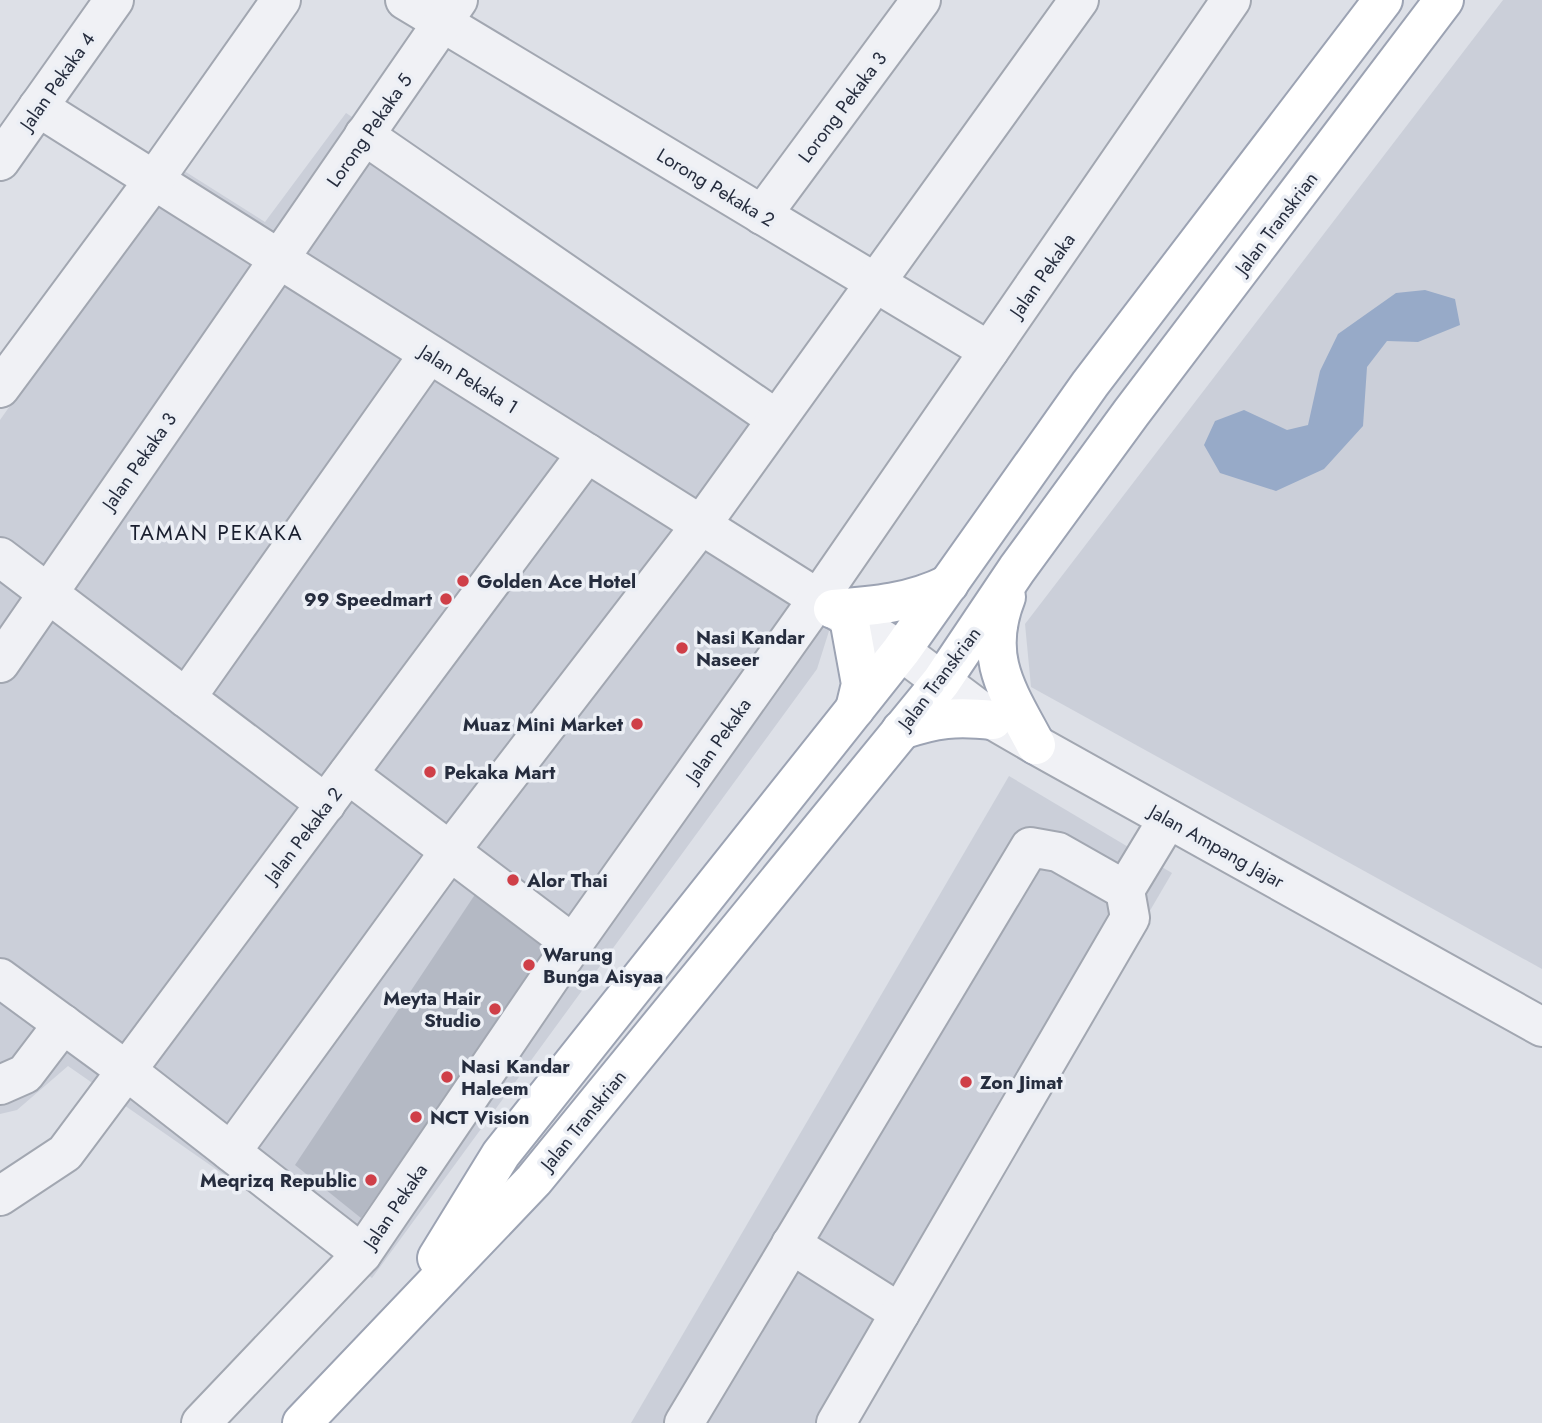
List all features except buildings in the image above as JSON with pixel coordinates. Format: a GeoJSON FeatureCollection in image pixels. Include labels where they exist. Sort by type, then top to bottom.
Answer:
{"type":"FeatureCollection","features":[{"type":"Feature","properties":{"kind":"main road","name":"Jalan Transkrian"},"geometry":{"type":"LineString","coordinates":[[395,1325],[501,1154],[901,651],[1090,384],[1383,0]]}},
{"type":"Feature","properties":{"kind":"main road","name":"Jalan Transkrian"},"geometry":{"type":"LineString","coordinates":[[303,1423],[534,1180],[942,682],[1017,569],[1444,0]]}},
{"type":"Feature","properties":{"kind":"main road"},"geometry":{"type":"LineString","coordinates":[[1017,569],[999,615],[995,640],[1003,684],[1036,745]]}},
{"type":"Feature","properties":{"kind":"main road"},"geometry":{"type":"LineString","coordinates":[[855,709],[861,684],[833,609],[902,602],[926,596],[949,583]]}},
{"type":"Feature","properties":{"kind":"main road"},"geometry":{"type":"LineString","coordinates":[[901,730],[936,718],[993,720]]}},
{"type":"Feature","properties":{"kind":"street","name":"Jalan Pekaka 4"},"geometry":{"type":"LineString","coordinates":[[0,161],[114,0]]}},
{"type":"Feature","properties":{"kind":"street"},"geometry":{"type":"LineString","coordinates":[[0,388],[154,180],[281,0]]}},
{"type":"Feature","properties":{"kind":"street","name":"Lorong Pekaka 2"},"geometry":{"type":"LineString","coordinates":[[405,0],[450,11],[762,215],[989,351]]}},
{"type":"Feature","properties":{"kind":"street","name":"Lorong Pekaka 3"},"geometry":{"type":"LineString","coordinates":[[762,215],[921,0]]}},
{"type":"Feature","properties":{"kind":"street"},"geometry":{"type":"LineString","coordinates":[[231,1152],[450,852],[701,525],[1079,0]]}},
{"type":"Feature","properties":{"kind":"street","name":"Jalan Pekaka"},"geometry":{"type":"LineString","coordinates":[[201,1423],[362,1254],[573,944],[833,609],[989,351],[1231,0]]}},
{"type":"Feature","properties":{"kind":"street","name":"Lorong Pekaka 5"},"geometry":{"type":"LineString","coordinates":[[279,259],[450,11]]}},
{"type":"Feature","properties":{"kind":"street","name":"Jalan Pekaka 1"},"geometry":{"type":"LineString","coordinates":[[38,107],[901,651]]}},
{"type":"Feature","properties":{"kind":"street"},"geometry":{"type":"LineString","coordinates":[[365,135],[776,419]]}},
{"type":"Feature","properties":{"kind":"street","name":"Jalan Pekaka 3"},"geometry":{"type":"LineString","coordinates":[[0,663],[279,259]]}},
{"type":"Feature","properties":{"kind":"street"},"geometry":{"type":"LineString","coordinates":[[186,698],[429,354]]}},
{"type":"Feature","properties":{"kind":"street","name":"Jalan Pekaka 2"},"geometry":{"type":"LineString","coordinates":[[0,1196],[65,1153],[587,453]]}},
{"type":"Feature","properties":{"kind":"street"},"geometry":{"type":"LineString","coordinates":[[0,557],[186,698],[337,789],[450,852],[573,944]]}},
{"type":"Feature","properties":{"kind":"street","name":"Jalan Ampang Jajar"},"geometry":{"type":"LineString","coordinates":[[901,651],[993,720],[1542,1027]]}},
{"type":"Feature","properties":{"kind":"street"},"geometry":{"type":"LineString","coordinates":[[836,1423],[1130,918],[1125,890],[1168,819]]}},
{"type":"Feature","properties":{"kind":"street"},"geometry":{"type":"LineString","coordinates":[[684,1423],[1030,846],[1058,852],[1125,890]]}},
{"type":"Feature","properties":{"kind":"street"},"geometry":{"type":"LineString","coordinates":[[0,978],[127,1071],[362,1254]]}},
{"type":"Feature","properties":{"kind":"street"},"geometry":{"type":"LineString","coordinates":[[0,1085],[25,1074],[63,1024]]}},
{"type":"Feature","properties":{"kind":"street"},"geometry":{"type":"LineString","coordinates":[[791,1244],[900,1313]]}},
{"type":"Feature","properties":{"kind":"shaded area"},"geometry":{"type":"Polygon","coordinates":[[[1503,0],[1542,0],[1542,969],[1031,687],[1025,624],[1503,0]]]}},
{"type":"Feature","properties":{"kind":"shaded area"},"geometry":{"type":"Polygon","coordinates":[[[346,113],[799,409],[728,517],[842,590],[817,669],[372,1278],[68,1066],[17,1110],[0,1114],[0,420],[178,167],[265,222],[346,113]]]}},
{"type":"Feature","properties":{"kind":"shaded area"},"geometry":{"type":"Polygon","coordinates":[[[1009,776],[1172,873],[850,1423],[631,1423],[1009,776]]]}},
{"type":"Feature","properties":{"kind":"water"},"geometry":{"type":"Polygon","coordinates":[[[1425,290],[1455,299],[1460,325],[1418,342],[1387,341],[1367,367],[1363,426],[1324,469],[1276,491],[1220,473],[1204,445],[1215,421],[1244,410],[1287,430],[1308,425],[1320,371],[1338,334],[1396,293],[1425,290]]]}},
{"type":"Feature","properties":{"kind":"place","name":"Golden Ace Hotel"},"geometry":{"type":"Point","coordinates":[463,581]}},
{"type":"Feature","properties":{"kind":"place","name":"99 Speedmart"},"geometry":{"type":"Point","coordinates":[446,599]}},
{"type":"Feature","properties":{"kind":"place","name":"Nasi Kandar Naseer"},"geometry":{"type":"Point","coordinates":[682,648]}},
{"type":"Feature","properties":{"kind":"place","name":"Muaz Mini Market"},"geometry":{"type":"Point","coordinates":[637,724]}},
{"type":"Feature","properties":{"kind":"place","name":"Pekaka Mart"},"geometry":{"type":"Point","coordinates":[430,772]}},
{"type":"Feature","properties":{"kind":"place","name":"Alor Thai"},"geometry":{"type":"Point","coordinates":[513,880]}},
{"type":"Feature","properties":{"kind":"place","name":"Warung Bunga Aisyaa"},"geometry":{"type":"Point","coordinates":[529,965]}},
{"type":"Feature","properties":{"kind":"place","name":"Meyta Hair Studio"},"geometry":{"type":"Point","coordinates":[495,1009]}},
{"type":"Feature","properties":{"kind":"place","name":"Nasi Kandar Haleem"},"geometry":{"type":"Point","coordinates":[447,1077]}},
{"type":"Feature","properties":{"kind":"place","name":"Zon Jimat"},"geometry":{"type":"Point","coordinates":[966,1082]}},
{"type":"Feature","properties":{"kind":"place","name":"NCT Vision"},"geometry":{"type":"Point","coordinates":[416,1117]}},
{"type":"Feature","properties":{"kind":"place","name":"Meqrizq Republic"},"geometry":{"type":"Point","coordinates":[371,1180]}},
{"type":"Feature","properties":{"kind":"district","name":"TAMAN PEKAKA"},"geometry":{"type":"Point","coordinates":[217,533]}}]}
